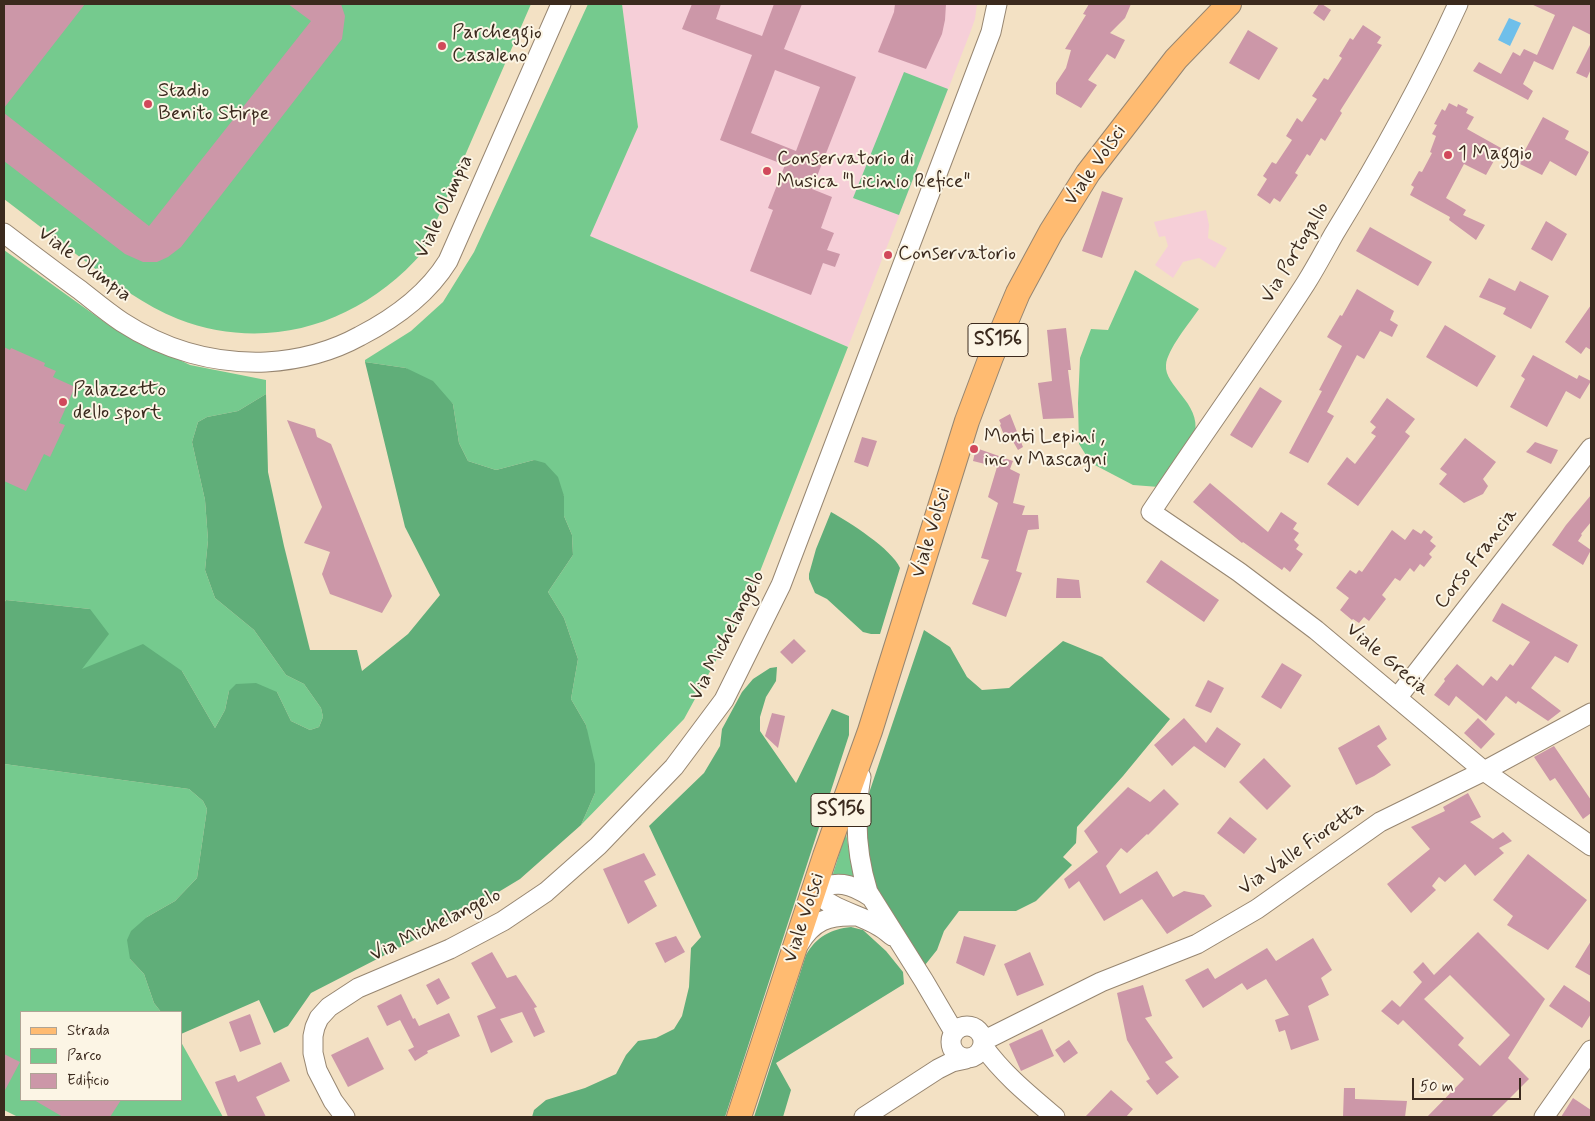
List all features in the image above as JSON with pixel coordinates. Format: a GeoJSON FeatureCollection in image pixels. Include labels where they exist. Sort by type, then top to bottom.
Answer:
{"type":"FeatureCollection","features":[{"type":"Feature","properties":{"kind":"main road","name":"Viale Volsci"},"geometry":{"type":"LineString","coordinates":[[739,1117],[814,890],[870,731],[967,421],[1018,293],[1051,232],[1088,173],[1176,59],[1229,4]]}},
{"type":"Feature","properties":{"kind":"street","name":"Viale Olimpia"},"geometry":{"type":"LineString","coordinates":[[4,233],[122,322],[173,348],[195,355],[223,361],[278,361],[302,358],[350,342],[394,317],[413,302],[440,273],[448,260],[561,4]]}},
{"type":"Feature","properties":{"kind":"street","name":"Via Michelangelo"},"geometry":{"type":"LineString","coordinates":[[344,1117],[319,1075],[313,1053],[315,1027],[324,1012],[358,988],[450,949],[504,921],[546,892],[598,846],[674,767],[724,700],[785,576],[992,32],[997,4]]}},
{"type":"Feature","properties":{"kind":"street","name":"Via Portogallo"},"geometry":{"type":"LineString","coordinates":[[1151,512],[1308,281],[1400,122],[1458,4]]}},
{"type":"Feature","properties":{"kind":"street","name":"Corso Francia"},"geometry":{"type":"LineString","coordinates":[[1397,698],[1589,455]]}},
{"type":"Feature","properties":{"kind":"street","name":"Viale Grecia"},"geometry":{"type":"LineString","coordinates":[[1151,512],[1278,601],[1316,630],[1484,771],[1591,846]]}},
{"type":"Feature","properties":{"kind":"street","name":"Via Valle Fioretta"},"geometry":{"type":"LineString","coordinates":[[864,1117],[930,1074],[969,1042],[1036,1015],[1101,982],[1197,944],[1257,909],[1380,822],[1484,771],[1591,713]]}},
{"type":"Feature","properties":{"kind":"street"},"geometry":{"type":"LineString","coordinates":[[870,731],[856,806],[856,834],[864,878],[871,897],[903,949],[969,1042],[993,1060],[1013,1082],[1055,1117]]}},
{"type":"Feature","properties":{"kind":"street"},"geometry":{"type":"LineString","coordinates":[[871,897],[862,891],[840,883],[827,884],[814,890],[829,903],[878,925],[890,934],[903,949]]}},
{"type":"Feature","properties":{"kind":"street"},"geometry":{"type":"LineString","coordinates":[[792,955],[804,935],[818,923],[832,918],[856,916]]}},
{"type":"Feature","properties":{"kind":"street"},"geometry":{"type":"LineString","coordinates":[[1544,1117],[1591,1050]]}},
{"type":"Feature","properties":{"kind":"shaded area","name":"Conservatorio di Musica \"Licinio Refice\""},"geometry":{"type":"Polygon","coordinates":[[[622,4],[977,4],[975,19],[970,33],[848,347],[589,236],[638,127],[622,4]]]}},
{"type":"Feature","properties":{"kind":"shaded area"},"geometry":{"type":"Polygon","coordinates":[[[1206,210],[1209,225],[1208,238],[1227,248],[1215,268],[1199,258],[1183,262],[1173,278],[1155,265],[1168,246],[1165,236],[1159,237],[1154,222],[1206,210]]]}},
{"type":"Feature","properties":{"kind":"green space"},"geometry":{"type":"Polygon","coordinates":[[[4,4],[531,4],[423,252],[398,277],[371,297],[342,314],[311,325],[279,332],[246,333],[212,329],[178,319],[153,307],[107,277],[4,199],[4,4]]]}},
{"type":"Feature","properties":{"kind":"green space"},"geometry":{"type":"Polygon","coordinates":[[[588,4],[622,4],[638,127],[590,236],[848,347],[748,602],[684,719],[581,825],[595,793],[586,725],[571,699],[578,659],[564,618],[548,592],[573,555],[572,535],[564,516],[564,496],[534,460],[496,470],[468,461],[459,443],[453,404],[406,368],[365,362],[365,360],[411,331],[443,302],[474,252],[588,4]]]}},
{"type":"Feature","properties":{"kind":"green space"},"geometry":{"type":"Polygon","coordinates":[[[904,72],[948,89],[899,215],[853,198],[904,72]]]}},
{"type":"Feature","properties":{"kind":"green space"},"geometry":{"type":"Polygon","coordinates":[[[4,250],[110,326],[190,365],[266,380],[266,394],[238,411],[207,417],[198,422],[192,442],[205,500],[208,540],[205,570],[215,598],[254,630],[286,675],[304,684],[321,708],[323,717],[319,727],[310,730],[291,721],[277,692],[229,691],[225,710],[215,728],[182,671],[81,670],[90,609],[6,600],[4,603],[4,250]]]}},
{"type":"Feature","properties":{"kind":"green space"},"geometry":{"type":"Polygon","coordinates":[[[1135,270],[1199,309],[1170,352],[1166,365],[1167,373],[1193,413],[1195,433],[1185,451],[1159,487],[1133,485],[1091,463],[1079,444],[1080,358],[1091,329],[1108,330],[1135,270]]]}},
{"type":"Feature","properties":{"kind":"green space"},"geometry":{"type":"Polygon","coordinates":[[[365,362],[406,368],[433,381],[453,404],[459,443],[468,461],[496,470],[534,460],[545,463],[558,477],[564,496],[564,516],[572,535],[573,555],[548,592],[564,618],[578,659],[571,699],[586,725],[595,764],[595,793],[581,825],[520,879],[449,922],[311,993],[288,1026],[274,1033],[259,1000],[182,1034],[182,1011],[160,1011],[154,1003],[144,974],[130,959],[127,940],[131,931],[147,917],[175,901],[197,878],[207,809],[203,801],[189,789],[4,764],[4,603],[6,600],[90,609],[109,634],[82,669],[143,644],[182,671],[215,728],[225,710],[229,691],[236,684],[256,683],[277,692],[291,721],[310,730],[319,727],[323,717],[321,708],[304,684],[286,675],[254,630],[215,598],[205,570],[208,540],[205,500],[192,442],[198,422],[207,417],[238,411],[266,394],[268,472],[310,650],[357,650],[362,671],[408,634],[440,595],[405,527],[365,362]]]}},
{"type":"Feature","properties":{"kind":"green space"},"geometry":{"type":"Polygon","coordinates":[[[831,512],[859,529],[879,545],[900,568],[880,634],[863,632],[827,599],[815,593],[809,579],[816,549],[831,512]]]}},
{"type":"Feature","properties":{"kind":"green space"},"geometry":{"type":"Polygon","coordinates":[[[924,630],[950,647],[967,677],[982,690],[1009,688],[1063,641],[1102,657],[1170,719],[1123,776],[1077,827],[1076,843],[1063,857],[1072,865],[1036,901],[1016,911],[959,911],[944,931],[937,950],[925,965],[897,927],[876,889],[866,862],[864,808],[924,630]]]}},
{"type":"Feature","properties":{"kind":"green space"},"geometry":{"type":"Polygon","coordinates":[[[777,667],[776,681],[766,697],[760,717],[760,731],[796,783],[832,709],[849,716],[849,735],[725,1117],[532,1117],[534,1110],[546,1100],[585,1088],[616,1074],[626,1055],[638,1041],[656,1038],[674,1029],[682,1016],[689,987],[691,948],[701,937],[649,826],[704,773],[720,746],[722,729],[742,692],[753,679],[770,668],[777,667]]]}},
{"type":"Feature","properties":{"kind":"green space"},"geometry":{"type":"Polygon","coordinates":[[[4,764],[189,789],[203,801],[207,809],[197,878],[175,901],[147,917],[130,959],[144,974],[154,1003],[160,1011],[20,1011],[20,1101],[182,1101],[182,1044],[223,1117],[18,1117],[4,1110],[4,764]]]}},
{"type":"Feature","properties":{"kind":"green space"},"geometry":{"type":"Polygon","coordinates":[[[846,833],[852,868],[858,886],[832,877],[846,833]]]}},
{"type":"Feature","properties":{"kind":"green space"},"geometry":{"type":"Polygon","coordinates":[[[851,927],[863,930],[886,951],[903,972],[904,984],[776,1063],[791,1090],[783,1117],[754,1117],[806,955],[814,943],[825,935],[851,927]]]}},
{"type":"Feature","properties":{"kind":"water"},"geometry":{"type":"Polygon","coordinates":[[[1509,18],[1521,23],[1510,46],[1498,40],[1509,18]]]}},
{"type":"Feature","properties":{"kind":"building"},"geometry":{"type":"Polygon","coordinates":[[[4,4],[85,4],[4,108],[4,4]]]}},
{"type":"Feature","properties":{"kind":"building"},"geometry":{"type":"Polygon","coordinates":[[[288,4],[341,4],[345,16],[342,39],[181,247],[168,257],[157,262],[143,262],[125,254],[4,161],[4,113],[149,226],[311,21],[288,4]]]}},
{"type":"Feature","properties":{"kind":"building"},"geometry":{"type":"Polygon","coordinates":[[[692,4],[721,4],[716,19],[762,36],[774,4],[802,4],[784,49],[856,77],[812,189],[832,197],[821,228],[834,233],[827,250],[840,254],[835,267],[823,263],[811,295],[750,271],[773,210],[768,208],[785,165],[720,140],[752,55],[682,29],[692,4]],[[775,70],[751,133],[796,151],[820,87],[775,70]]]}},
{"type":"Feature","properties":{"kind":"building"},"geometry":{"type":"Polygon","coordinates":[[[895,4],[946,4],[942,34],[926,69],[878,52],[894,12],[895,4]]]}},
{"type":"Feature","properties":{"kind":"building"},"geometry":{"type":"Polygon","coordinates":[[[1089,4],[1131,4],[1125,18],[1110,33],[1125,40],[1115,59],[1107,54],[1088,80],[1097,85],[1081,108],[1056,94],[1056,83],[1066,68],[1071,50],[1065,49],[1086,15],[1083,14],[1089,4]]]}},
{"type":"Feature","properties":{"kind":"building"},"geometry":{"type":"Polygon","coordinates":[[[1319,4],[1331,10],[1324,21],[1313,13],[1319,4]]]}},
{"type":"Feature","properties":{"kind":"building"},"geometry":{"type":"Polygon","coordinates":[[[1531,4],[1591,4],[1591,35],[1573,26],[1553,70],[1534,61],[1523,84],[1533,91],[1528,100],[1473,71],[1479,62],[1501,74],[1513,52],[1520,56],[1524,49],[1537,55],[1555,15],[1531,4]]]}},
{"type":"Feature","properties":{"kind":"building"},"geometry":{"type":"Polygon","coordinates":[[[1363,25],[1381,37],[1377,43],[1382,45],[1340,111],[1342,113],[1325,141],[1321,138],[1310,156],[1307,154],[1295,173],[1298,175],[1280,202],[1274,198],[1270,204],[1257,195],[1267,179],[1263,176],[1272,162],[1276,164],[1292,140],[1286,136],[1297,118],[1302,122],[1317,99],[1312,96],[1324,78],[1328,80],[1342,58],[1339,56],[1350,38],[1353,40],[1363,25]]]}},
{"type":"Feature","properties":{"kind":"building"},"geometry":{"type":"Polygon","coordinates":[[[1248,30],[1278,48],[1259,80],[1229,63],[1248,30]]]}},
{"type":"Feature","properties":{"kind":"building"},"geometry":{"type":"Polygon","coordinates":[[[1591,43],[1591,69],[1587,78],[1576,73],[1591,43]]]}},
{"type":"Feature","properties":{"kind":"building","name":"1 Maggio"},"geometry":{"type":"Polygon","coordinates":[[[1449,103],[1457,107],[1458,104],[1468,109],[1466,113],[1474,117],[1467,129],[1501,148],[1486,175],[1464,164],[1446,198],[1466,210],[1463,215],[1485,225],[1476,240],[1449,220],[1450,217],[1410,195],[1414,187],[1411,185],[1419,171],[1422,172],[1432,153],[1430,152],[1436,136],[1432,134],[1437,125],[1434,124],[1442,109],[1445,111],[1449,103]]]}},
{"type":"Feature","properties":{"kind":"building"},"geometry":{"type":"Polygon","coordinates":[[[1543,117],[1569,131],[1565,139],[1589,152],[1576,176],[1550,161],[1542,175],[1518,163],[1543,117]]]}},
{"type":"Feature","properties":{"kind":"building"},"geometry":{"type":"Polygon","coordinates":[[[1102,191],[1123,198],[1102,258],[1082,251],[1102,191]]]}},
{"type":"Feature","properties":{"kind":"building"},"geometry":{"type":"Polygon","coordinates":[[[1546,221],[1567,234],[1552,261],[1531,249],[1546,221]]]}},
{"type":"Feature","properties":{"kind":"building"},"geometry":{"type":"Polygon","coordinates":[[[1370,227],[1432,262],[1418,286],[1356,251],[1370,227]]]}},
{"type":"Feature","properties":{"kind":"building"},"geometry":{"type":"Polygon","coordinates":[[[1489,278],[1515,291],[1520,281],[1549,296],[1531,329],[1503,314],[1506,308],[1479,297],[1489,278]]]}},
{"type":"Feature","properties":{"kind":"building"},"geometry":{"type":"Polygon","coordinates":[[[1357,289],[1394,311],[1390,320],[1398,325],[1392,337],[1380,331],[1364,359],[1357,355],[1327,412],[1334,416],[1308,463],[1289,453],[1322,391],[1319,390],[1342,346],[1327,337],[1340,315],[1342,316],[1357,289]]]}},
{"type":"Feature","properties":{"kind":"building"},"geometry":{"type":"Polygon","coordinates":[[[1591,305],[1591,350],[1586,347],[1581,354],[1565,342],[1591,305]]]}},
{"type":"Feature","properties":{"kind":"building"},"geometry":{"type":"Polygon","coordinates":[[[1445,325],[1496,356],[1477,387],[1426,357],[1445,325]]]}},
{"type":"Feature","properties":{"kind":"building"},"geometry":{"type":"Polygon","coordinates":[[[1066,328],[1071,370],[1068,370],[1074,418],[1043,419],[1038,383],[1052,381],[1047,330],[1066,328]]]}},
{"type":"Feature","properties":{"kind":"building"},"geometry":{"type":"Polygon","coordinates":[[[4,347],[10,350],[11,348],[45,363],[44,366],[56,371],[53,377],[75,387],[59,423],[65,425],[50,457],[44,454],[26,491],[4,481],[4,347]]]}},
{"type":"Feature","properties":{"kind":"building"},"geometry":{"type":"Polygon","coordinates":[[[1533,355],[1577,379],[1579,375],[1591,381],[1580,399],[1566,391],[1547,427],[1510,407],[1525,379],[1521,376],[1533,355]]]}},
{"type":"Feature","properties":{"kind":"building"},"geometry":{"type":"Polygon","coordinates":[[[1260,387],[1282,401],[1252,448],[1230,435],[1260,387]]]}},
{"type":"Feature","properties":{"kind":"building"},"geometry":{"type":"Polygon","coordinates":[[[1387,398],[1415,419],[1405,432],[1410,436],[1358,506],[1327,484],[1347,457],[1355,464],[1376,436],[1371,433],[1376,427],[1370,422],[1387,398]]]}},
{"type":"Feature","properties":{"kind":"building"},"geometry":{"type":"Polygon","coordinates":[[[1010,414],[1023,447],[1018,450],[1011,438],[1006,440],[1000,425],[999,420],[1010,414]]]}},
{"type":"Feature","properties":{"kind":"building"},"geometry":{"type":"Polygon","coordinates":[[[287,420],[315,429],[317,437],[331,444],[392,596],[382,613],[330,594],[322,574],[330,552],[304,543],[322,507],[287,420]]]}},
{"type":"Feature","properties":{"kind":"building"},"geometry":{"type":"Polygon","coordinates":[[[862,437],[877,441],[868,467],[854,462],[862,437]]]}},
{"type":"Feature","properties":{"kind":"building"},"geometry":{"type":"Polygon","coordinates":[[[1465,438],[1496,462],[1483,479],[1488,486],[1483,494],[1464,503],[1439,484],[1447,474],[1440,469],[1465,438]]]}},
{"type":"Feature","properties":{"kind":"building"},"geometry":{"type":"Polygon","coordinates":[[[1535,442],[1558,450],[1551,464],[1526,452],[1535,442]]]}},
{"type":"Feature","properties":{"kind":"building"},"geometry":{"type":"Polygon","coordinates":[[[976,448],[1013,461],[1010,469],[1020,474],[1013,503],[1025,506],[1022,515],[1038,515],[1039,529],[1028,530],[1016,571],[1022,573],[1006,617],[972,604],[989,560],[981,558],[998,503],[988,497],[997,467],[973,461],[976,448]]]}},
{"type":"Feature","properties":{"kind":"building"},"geometry":{"type":"Polygon","coordinates":[[[1210,483],[1268,532],[1281,512],[1297,523],[1293,529],[1299,533],[1294,540],[1299,545],[1296,549],[1303,554],[1290,572],[1284,567],[1282,570],[1242,543],[1193,502],[1210,483]]]}},
{"type":"Feature","properties":{"kind":"building"},"geometry":{"type":"Polygon","coordinates":[[[1591,495],[1591,522],[1578,541],[1591,550],[1583,565],[1552,545],[1591,495]]]}},
{"type":"Feature","properties":{"kind":"building"},"geometry":{"type":"Polygon","coordinates":[[[1413,529],[1421,534],[1424,530],[1433,537],[1430,541],[1436,546],[1429,554],[1432,557],[1424,567],[1420,564],[1414,572],[1410,568],[1400,581],[1395,578],[1382,595],[1386,599],[1369,621],[1364,617],[1359,623],[1352,620],[1340,610],[1349,598],[1336,588],[1350,570],[1356,574],[1359,570],[1362,572],[1392,530],[1405,540],[1413,529]]]}},
{"type":"Feature","properties":{"kind":"building"},"geometry":{"type":"Polygon","coordinates":[[[1161,560],[1219,600],[1204,622],[1146,582],[1161,560]]]}},
{"type":"Feature","properties":{"kind":"building"},"geometry":{"type":"Polygon","coordinates":[[[1057,578],[1079,580],[1081,598],[1056,598],[1057,578]]]}},
{"type":"Feature","properties":{"kind":"building"},"geometry":{"type":"Polygon","coordinates":[[[1502,603],[1578,645],[1568,663],[1555,656],[1531,688],[1561,711],[1548,721],[1518,701],[1516,704],[1506,696],[1486,721],[1456,696],[1449,706],[1434,695],[1445,681],[1444,679],[1457,664],[1483,686],[1491,676],[1497,681],[1510,664],[1513,666],[1530,642],[1492,621],[1502,603]]]}},
{"type":"Feature","properties":{"kind":"building"},"geometry":{"type":"Polygon","coordinates":[[[794,639],[806,651],[792,664],[780,652],[794,639]]]}},
{"type":"Feature","properties":{"kind":"building"},"geometry":{"type":"Polygon","coordinates":[[[1282,663],[1302,675],[1281,709],[1261,697],[1282,663]]]}},
{"type":"Feature","properties":{"kind":"building"},"geometry":{"type":"Polygon","coordinates":[[[1208,680],[1224,688],[1211,713],[1195,706],[1208,680]]]}},
{"type":"Feature","properties":{"kind":"building"},"geometry":{"type":"Polygon","coordinates":[[[772,713],[785,716],[778,748],[765,736],[772,713]]]}},
{"type":"Feature","properties":{"kind":"building"},"geometry":{"type":"Polygon","coordinates":[[[1184,718],[1206,743],[1217,727],[1241,744],[1225,768],[1194,746],[1172,766],[1154,745],[1184,718]]]}},
{"type":"Feature","properties":{"kind":"building"},"geometry":{"type":"Polygon","coordinates":[[[1478,718],[1495,734],[1481,749],[1464,733],[1478,718]]]}},
{"type":"Feature","properties":{"kind":"building"},"geometry":{"type":"Polygon","coordinates":[[[1379,725],[1387,739],[1377,746],[1391,765],[1356,785],[1338,748],[1379,725]]]}},
{"type":"Feature","properties":{"kind":"building"},"geometry":{"type":"Polygon","coordinates":[[[1554,746],[1591,800],[1591,813],[1583,819],[1555,778],[1550,781],[1534,757],[1554,746]]]}},
{"type":"Feature","properties":{"kind":"building"},"geometry":{"type":"Polygon","coordinates":[[[1264,758],[1291,786],[1267,810],[1239,782],[1264,758]]]}},
{"type":"Feature","properties":{"kind":"building"},"geometry":{"type":"Polygon","coordinates":[[[1128,787],[1150,802],[1164,789],[1179,804],[1127,853],[1121,848],[1106,866],[1120,894],[1157,871],[1173,897],[1184,891],[1204,895],[1212,906],[1167,934],[1142,899],[1104,921],[1079,881],[1069,889],[1064,879],[1098,852],[1084,831],[1128,787]]]}},
{"type":"Feature","properties":{"kind":"building"},"geometry":{"type":"Polygon","coordinates":[[[1468,793],[1481,817],[1470,822],[1493,839],[1503,832],[1512,841],[1499,848],[1504,853],[1475,876],[1465,864],[1445,882],[1439,877],[1432,886],[1436,890],[1411,913],[1387,884],[1430,849],[1411,827],[1445,811],[1443,807],[1468,793]]]}},
{"type":"Feature","properties":{"kind":"building"},"geometry":{"type":"Polygon","coordinates":[[[1230,817],[1257,839],[1244,854],[1217,833],[1230,817]]]}},
{"type":"Feature","properties":{"kind":"building"},"geometry":{"type":"Polygon","coordinates":[[[644,853],[656,875],[644,881],[657,906],[628,924],[603,869],[644,853]]]}},
{"type":"Feature","properties":{"kind":"building"},"geometry":{"type":"Polygon","coordinates":[[[1528,854],[1587,900],[1548,950],[1507,925],[1513,916],[1493,900],[1528,854]]]}},
{"type":"Feature","properties":{"kind":"building"},"geometry":{"type":"Polygon","coordinates":[[[1478,932],[1545,999],[1508,1058],[1529,1079],[1491,1117],[1427,1117],[1464,1079],[1403,1020],[1398,1025],[1381,1011],[1392,1000],[1400,1007],[1422,982],[1413,972],[1423,962],[1434,975],[1478,932]],[[1450,975],[1424,999],[1464,1038],[1458,1045],[1480,1066],[1510,1035],[1450,975]]]}},
{"type":"Feature","properties":{"kind":"building"},"geometry":{"type":"Polygon","coordinates":[[[676,936],[685,952],[665,963],[655,943],[676,936]]]}},
{"type":"Feature","properties":{"kind":"building"},"geometry":{"type":"Polygon","coordinates":[[[964,936],[996,945],[984,976],[956,963],[964,936]]]}},
{"type":"Feature","properties":{"kind":"building"},"geometry":{"type":"Polygon","coordinates":[[[1313,938],[1332,970],[1321,978],[1329,995],[1308,1006],[1319,1040],[1291,1050],[1285,1030],[1279,1032],[1275,1020],[1289,1015],[1266,979],[1247,990],[1242,983],[1203,1008],[1185,980],[1208,968],[1215,979],[1267,948],[1276,961],[1313,938]]]}},
{"type":"Feature","properties":{"kind":"building"},"geometry":{"type":"Polygon","coordinates":[[[1591,941],[1591,976],[1575,967],[1591,941]]]}},
{"type":"Feature","properties":{"kind":"building"},"geometry":{"type":"Polygon","coordinates":[[[492,952],[507,978],[516,975],[537,1007],[534,1008],[545,1032],[534,1037],[522,1012],[500,1019],[513,1042],[491,1053],[477,1016],[496,1008],[471,963],[492,952]]]}},
{"type":"Feature","properties":{"kind":"building"},"geometry":{"type":"Polygon","coordinates":[[[1030,952],[1044,985],[1017,996],[1004,964],[1030,952]]]}},
{"type":"Feature","properties":{"kind":"building"},"geometry":{"type":"Polygon","coordinates":[[[439,978],[450,998],[437,1005],[426,985],[439,978]]]}},
{"type":"Feature","properties":{"kind":"building"},"geometry":{"type":"Polygon","coordinates":[[[1143,985],[1152,1016],[1145,1018],[1173,1058],[1165,1062],[1179,1077],[1157,1095],[1146,1081],[1150,1079],[1127,1040],[1117,993],[1143,985]]]}},
{"type":"Feature","properties":{"kind":"building"},"geometry":{"type":"Polygon","coordinates":[[[1564,985],[1591,1003],[1591,1014],[1582,1028],[1549,1006],[1564,985]]]}},
{"type":"Feature","properties":{"kind":"building"},"geometry":{"type":"Polygon","coordinates":[[[401,994],[413,1019],[415,1018],[419,1026],[449,1013],[460,1036],[427,1051],[428,1053],[415,1061],[408,1050],[414,1047],[400,1020],[387,1026],[377,1006],[401,994]]]}},
{"type":"Feature","properties":{"kind":"building"},"geometry":{"type":"Polygon","coordinates":[[[250,1014],[261,1044],[240,1052],[229,1022],[250,1014]]]}},
{"type":"Feature","properties":{"kind":"building"},"geometry":{"type":"Polygon","coordinates":[[[1042,1029],[1054,1056],[1021,1071],[1009,1044],[1042,1029]]]}},
{"type":"Feature","properties":{"kind":"building"},"geometry":{"type":"Polygon","coordinates":[[[368,1037],[384,1069],[348,1087],[331,1055],[368,1037]]]}},
{"type":"Feature","properties":{"kind":"building"},"geometry":{"type":"Polygon","coordinates":[[[1069,1040],[1078,1053],[1064,1063],[1055,1050],[1069,1040]]]}},
{"type":"Feature","properties":{"kind":"building"},"geometry":{"type":"Polygon","coordinates":[[[4,1054],[20,1062],[4,1092],[4,1054]]]}},
{"type":"Feature","properties":{"kind":"building"},"geometry":{"type":"Polygon","coordinates":[[[281,1062],[290,1081],[256,1097],[266,1117],[228,1117],[215,1082],[235,1075],[238,1082],[281,1062]]]}},
{"type":"Feature","properties":{"kind":"building"},"geometry":{"type":"Polygon","coordinates":[[[1344,1088],[1355,1088],[1355,1099],[1407,1101],[1405,1117],[1343,1117],[1344,1088]]]}},
{"type":"Feature","properties":{"kind":"building"},"geometry":{"type":"Polygon","coordinates":[[[1111,1090],[1133,1109],[1126,1117],[1085,1117],[1111,1090]]]}},
{"type":"Feature","properties":{"kind":"building"},"geometry":{"type":"Polygon","coordinates":[[[1573,1098],[1591,1110],[1591,1117],[1561,1117],[1573,1098]]]}},
{"type":"Feature","properties":{"kind":"building"},"geometry":{"type":"Polygon","coordinates":[[[36,1101],[120,1101],[110,1117],[63,1117],[36,1101]]]}},
{"type":"Feature","properties":{"kind":"place","name":"Parcheggio Casaleno"},"geometry":{"type":"Point","coordinates":[442,46]}},
{"type":"Feature","properties":{"kind":"place","name":"Stadio Benito Stirpe"},"geometry":{"type":"Point","coordinates":[148,104]}},
{"type":"Feature","properties":{"kind":"place","name":"1 Maggio"},"geometry":{"type":"Point","coordinates":[1448,155]}},
{"type":"Feature","properties":{"kind":"place","name":"Conservatorio di Musica \"Licinio Refice\""},"geometry":{"type":"Point","coordinates":[767,171]}},
{"type":"Feature","properties":{"kind":"place","name":"Conservatorio"},"geometry":{"type":"Point","coordinates":[888,255]}},
{"type":"Feature","properties":{"kind":"place","name":"Palazzetto dello sport"},"geometry":{"type":"Point","coordinates":[63,402]}},
{"type":"Feature","properties":{"kind":"place","name":"Monti Lepini , inc v Mascagni"},"geometry":{"type":"Point","coordinates":[974,449]}}]}
